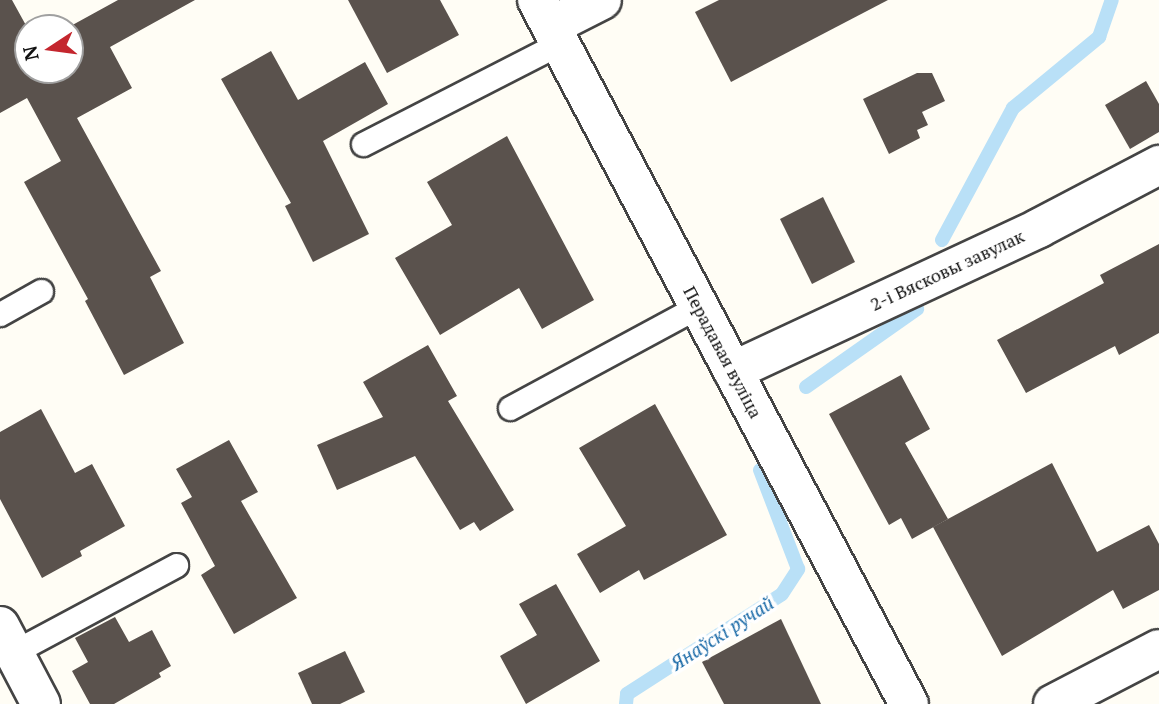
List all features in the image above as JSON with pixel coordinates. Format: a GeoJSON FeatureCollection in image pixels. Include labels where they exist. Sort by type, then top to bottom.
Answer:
{"type":"FeatureCollection","features":[{"type":"Feature","properties":{"kind":"street"},"geometry":{"type":"LineString","coordinates":[[549,23],[602,0]]}},
{"type":"Feature","properties":{"kind":"street","name":"Перадавая вуліца"},"geometry":{"type":"LineString","coordinates":[[549,23],[909,704]]}},
{"type":"Feature","properties":{"kind":"street","name":"2-і Вясковы завулак"},"geometry":{"type":"LineString","coordinates":[[733,370],[1039,228],[1159,165]]}},
{"type":"Feature","properties":{"kind":"street"},"geometry":{"type":"LineString","coordinates":[[7,639],[41,704]]}},
{"type":"Feature","properties":{"kind":"street"},"geometry":{"type":"LineString","coordinates":[[1053,704],[1159,649]]}},
{"type":"Feature","properties":{"kind":"lane"},"geometry":{"type":"LineString","coordinates":[[363,144],[549,23]]}},
{"type":"Feature","properties":{"kind":"lane"},"geometry":{"type":"LineString","coordinates":[[0,314],[41,291]]}},
{"type":"Feature","properties":{"kind":"lane"},"geometry":{"type":"LineString","coordinates":[[510,408],[699,306]]}},
{"type":"Feature","properties":{"kind":"lane"},"geometry":{"type":"LineString","coordinates":[[7,639],[176,565]]}},
{"type":"Feature","properties":{"kind":"building"},"geometry":{"type":"Polygon","coordinates":[[[0,0],[12,0],[20,14],[14,14],[14,84],[84,84],[84,19],[118,0],[195,0],[110,47],[132,88],[77,118],[161,271],[150,277],[184,343],[124,375],[85,301],[88,299],[24,182],[61,161],[27,98],[0,113],[0,0]]]}},
{"type":"Feature","properties":{"kind":"building"},"geometry":{"type":"Polygon","coordinates":[[[348,0],[440,0],[459,35],[387,73],[348,0]]]}},
{"type":"Feature","properties":{"kind":"building"},"geometry":{"type":"Polygon","coordinates":[[[719,0],[888,0],[731,82],[695,12],[719,0]]]}},
{"type":"Feature","properties":{"kind":"building"},"geometry":{"type":"Polygon","coordinates":[[[271,51],[298,100],[365,62],[388,104],[323,141],[369,234],[313,262],[285,206],[291,203],[221,79],[271,51]]]}},
{"type":"Feature","properties":{"kind":"building"},"geometry":{"type":"Polygon","coordinates":[[[917,73],[932,73],[945,101],[922,112],[928,125],[917,130],[920,138],[889,154],[863,99],[917,73]]]}},
{"type":"Feature","properties":{"kind":"building"},"geometry":{"type":"Polygon","coordinates":[[[1146,81],[1159,104],[1159,132],[1130,149],[1105,105],[1146,81]]]}},
{"type":"Feature","properties":{"kind":"building"},"geometry":{"type":"Polygon","coordinates":[[[507,136],[594,300],[542,329],[519,288],[440,335],[395,258],[452,225],[427,182],[507,136]]]}},
{"type":"Feature","properties":{"kind":"building"},"geometry":{"type":"Polygon","coordinates":[[[823,197],[855,262],[812,284],[780,219],[823,197]]]}},
{"type":"Feature","properties":{"kind":"building"},"geometry":{"type":"Polygon","coordinates":[[[1159,244],[1159,333],[1119,355],[1115,346],[1026,393],[997,340],[1104,283],[1100,275],[1159,244]]]}},
{"type":"Feature","properties":{"kind":"building"},"geometry":{"type":"Polygon","coordinates":[[[428,345],[457,396],[448,401],[514,510],[480,531],[474,522],[460,530],[415,456],[337,490],[317,445],[383,417],[363,382],[428,345]]]}},
{"type":"Feature","properties":{"kind":"building"},"geometry":{"type":"Polygon","coordinates":[[[901,375],[930,429],[905,443],[948,519],[912,539],[901,518],[889,525],[829,414],[901,375]]]}},
{"type":"Feature","properties":{"kind":"building"},"geometry":{"type":"Polygon","coordinates":[[[655,404],[727,535],[644,580],[639,570],[600,593],[577,554],[626,526],[579,448],[655,404]]]}},
{"type":"Feature","properties":{"kind":"building"},"geometry":{"type":"Polygon","coordinates":[[[41,409],[75,473],[92,464],[125,526],[80,551],[82,556],[42,578],[0,499],[0,432],[41,409]]]}},
{"type":"Feature","properties":{"kind":"building"},"geometry":{"type":"Polygon","coordinates":[[[229,440],[258,492],[241,501],[297,598],[234,634],[201,575],[215,566],[181,503],[192,497],[176,469],[229,440]]]}},
{"type":"Feature","properties":{"kind":"building"},"geometry":{"type":"Polygon","coordinates":[[[1052,463],[1097,552],[1149,525],[1159,544],[1159,590],[1123,609],[1113,590],[1002,656],[933,527],[1052,463]]]}},
{"type":"Feature","properties":{"kind":"building"},"geometry":{"type":"Polygon","coordinates":[[[556,584],[600,661],[526,704],[500,656],[537,635],[519,604],[556,584]]]}},
{"type":"Feature","properties":{"kind":"building"},"geometry":{"type":"Polygon","coordinates":[[[115,617],[129,642],[152,630],[171,666],[159,673],[161,677],[114,704],[90,704],[72,671],[88,662],[75,638],[115,617]]]}},
{"type":"Feature","properties":{"kind":"building"},"geometry":{"type":"Polygon","coordinates":[[[781,619],[821,704],[724,704],[702,662],[781,619]]]}},
{"type":"Feature","properties":{"kind":"building"},"geometry":{"type":"Polygon","coordinates":[[[345,651],[365,692],[340,704],[312,704],[298,673],[345,651]]]}},
{"type":"Feature","properties":{"kind":"waterway","name":"Янаўскі ручай"},"geometry":{"type":"LineString","coordinates":[[942,240],[1013,108],[1099,37],[1112,0]]}},
{"type":"Feature","properties":{"kind":"waterway","name":"Янаўскі ручай"},"geometry":{"type":"LineString","coordinates":[[806,387],[917,309]]}},
{"type":"Feature","properties":{"kind":"waterway","name":"Янаўскі ручай"},"geometry":{"type":"LineString","coordinates":[[626,704],[627,694],[782,594],[798,569],[760,470]]}}]}
